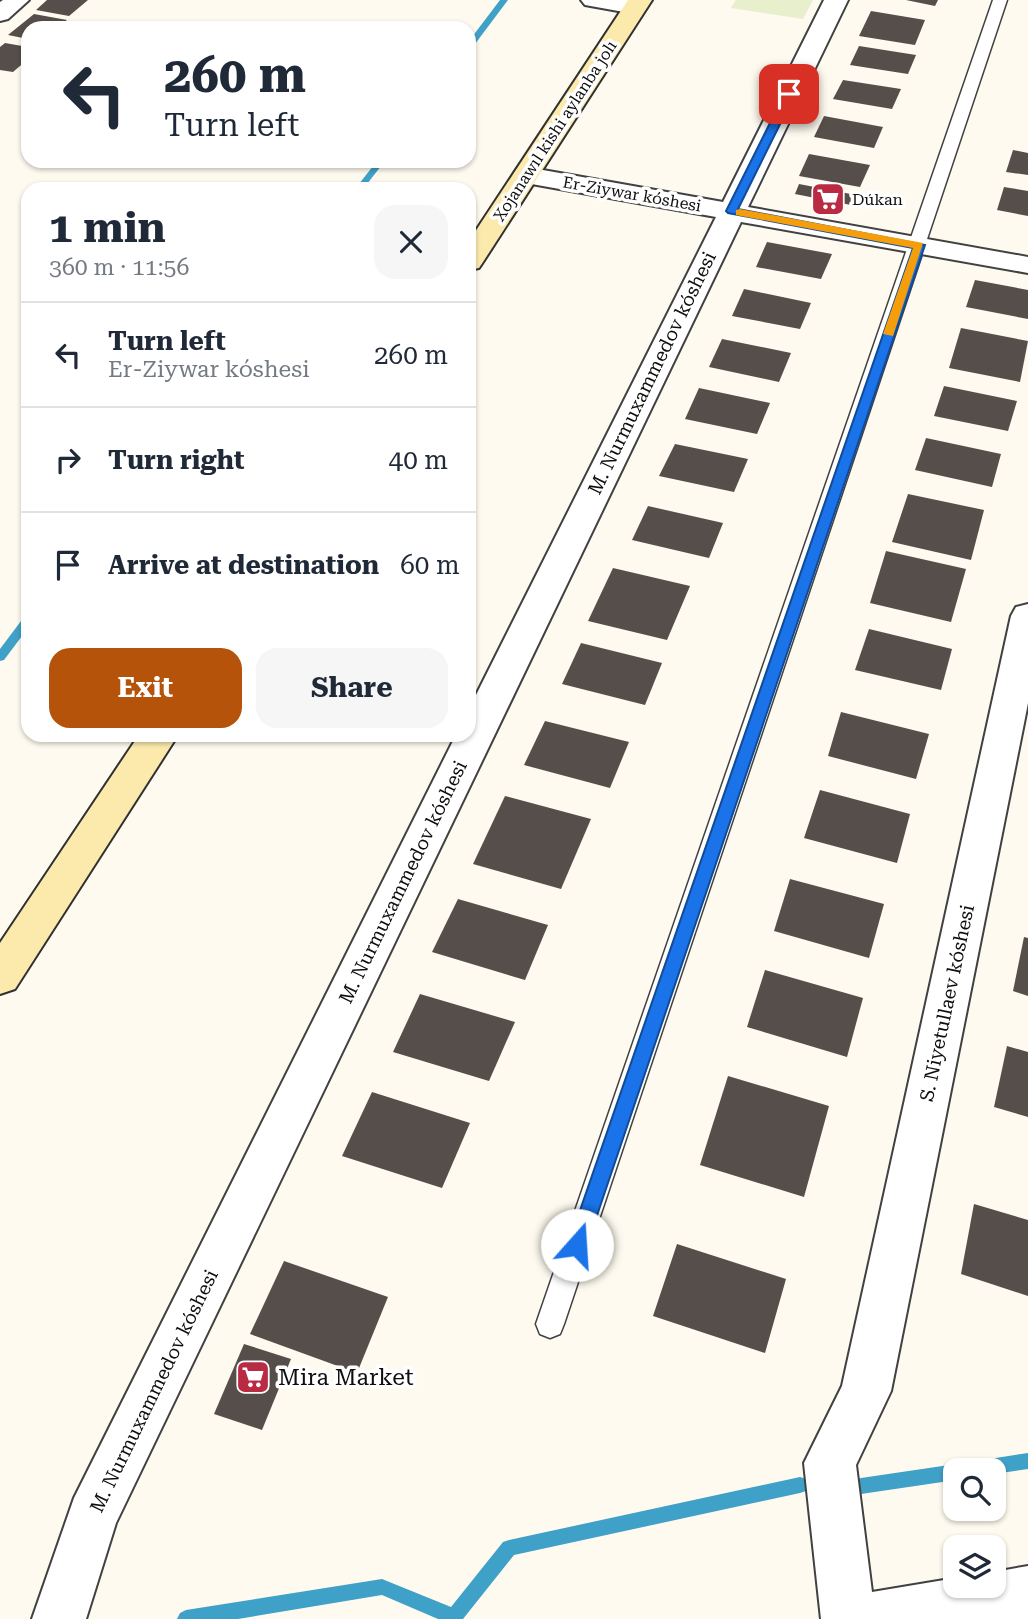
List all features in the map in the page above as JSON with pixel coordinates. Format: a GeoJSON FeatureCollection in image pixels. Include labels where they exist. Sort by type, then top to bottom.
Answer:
{"type":"FeatureCollection","features":[{"type":"Feature","properties":{"kind":"main road","name":"Xojanawıl kishi aylanba jolı"},"geometry":{"type":"LineString","coordinates":[[476,251],[638,4]]}},
{"type":"Feature","properties":{"kind":"main road"},"geometry":{"type":"LineString","coordinates":[[0,977],[154,742]]}},
{"type":"Feature","properties":{"kind":"street"},"geometry":{"type":"LineString","coordinates":[[0,14],[17,0]]}},
{"type":"Feature","properties":{"kind":"street"},"geometry":{"type":"LineString","coordinates":[[593,0],[638,4]]}},
{"type":"Feature","properties":{"kind":"street","name":"M. Nurmuxammedov kóshesi"},"geometry":{"type":"LineString","coordinates":[[476,733],[836,0]]}},
{"type":"Feature","properties":{"kind":"street","name":"Er-Ziywar kóshesi"},"geometry":{"type":"LineString","coordinates":[[526,175],[1028,265]]}},
{"type":"Feature","properties":{"kind":"street","name":"S. Niyetullaev kóshesi"},"geometry":{"type":"LineString","coordinates":[[848,1619],[830,1463],[866,1391],[1028,616]]}},
{"type":"Feature","properties":{"kind":"street","name":"M. Nurmuxammedov kóshesi"},"geometry":{"type":"LineString","coordinates":[[59,1619],[92,1516],[472,742]]}},
{"type":"Feature","properties":{"kind":"street"},"geometry":{"type":"LineString","coordinates":[[869,1619],[1012,1603]]}},
{"type":"Feature","properties":{"kind":"lane"},"geometry":{"type":"LineString","coordinates":[[550,1324],[919,245],[1000,0]]}},
{"type":"Feature","properties":{"kind":"green space"},"geometry":{"type":"Polygon","coordinates":[[[736,0],[813,0],[803,19],[731,8],[736,0]]]}},
{"type":"Feature","properties":{"kind":"building"},"geometry":{"type":"Polygon","coordinates":[[[47,0],[88,0],[69,16],[36,10],[47,0]]]}},
{"type":"Feature","properties":{"kind":"building"},"geometry":{"type":"Polygon","coordinates":[[[906,0],[938,0],[935,6],[906,0]]]}},
{"type":"Feature","properties":{"kind":"building"},"geometry":{"type":"Polygon","coordinates":[[[871,11],[925,20],[915,45],[859,36],[871,11]]]}},
{"type":"Feature","properties":{"kind":"building"},"geometry":{"type":"Polygon","coordinates":[[[34,14],[67,20],[66,21],[25,21],[34,14]]]}},
{"type":"Feature","properties":{"kind":"building"},"geometry":{"type":"Polygon","coordinates":[[[21,24],[21,38],[8,35],[21,24]]]}},
{"type":"Feature","properties":{"kind":"building"},"geometry":{"type":"Polygon","coordinates":[[[5,43],[21,46],[21,65],[13,72],[0,70],[0,47],[5,43]]]}},
{"type":"Feature","properties":{"kind":"building"},"geometry":{"type":"Polygon","coordinates":[[[859,46],[916,55],[908,74],[850,65],[859,46]]]}},
{"type":"Feature","properties":{"kind":"building"},"geometry":{"type":"Polygon","coordinates":[[[843,80],[901,89],[892,109],[833,99],[843,80]]]}},
{"type":"Feature","properties":{"kind":"building"},"geometry":{"type":"Polygon","coordinates":[[[824,116],[883,127],[874,148],[814,137],[824,116]]]}},
{"type":"Feature","properties":{"kind":"building"},"geometry":{"type":"Polygon","coordinates":[[[1013,150],[1028,153],[1028,175],[1006,172],[1013,150]]]}},
{"type":"Feature","properties":{"kind":"building"},"geometry":{"type":"Polygon","coordinates":[[[809,154],[870,165],[860,187],[799,176],[809,154]]]}},
{"type":"Feature","properties":{"kind":"building"},"geometry":{"type":"Polygon","coordinates":[[[799,184],[861,196],[856,206],[795,194],[799,184]]]}},
{"type":"Feature","properties":{"kind":"building"},"geometry":{"type":"Polygon","coordinates":[[[1004,187],[1028,191],[1028,216],[997,210],[1004,187]]]}},
{"type":"Feature","properties":{"kind":"building"},"geometry":{"type":"Polygon","coordinates":[[[767,242],[832,254],[821,279],[756,267],[767,242]]]}},
{"type":"Feature","properties":{"kind":"building"},"geometry":{"type":"Polygon","coordinates":[[[975,280],[1028,290],[1028,319],[966,307],[975,280]]]}},
{"type":"Feature","properties":{"kind":"building"},"geometry":{"type":"Polygon","coordinates":[[[744,289],[811,303],[800,329],[732,316],[744,289]]]}},
{"type":"Feature","properties":{"kind":"building"},"geometry":{"type":"Polygon","coordinates":[[[961,328],[1028,341],[1020,382],[949,368],[961,328]]]}},
{"type":"Feature","properties":{"kind":"building"},"geometry":{"type":"Polygon","coordinates":[[[722,339],[791,353],[779,382],[709,367],[722,339]]]}},
{"type":"Feature","properties":{"kind":"building"},"geometry":{"type":"Polygon","coordinates":[[[944,386],[1017,401],[1008,431],[934,416],[944,386]]]}},
{"type":"Feature","properties":{"kind":"building"},"geometry":{"type":"Polygon","coordinates":[[[699,388],[770,403],[757,434],[685,419],[699,388]]]}},
{"type":"Feature","properties":{"kind":"building"},"geometry":{"type":"Polygon","coordinates":[[[926,438],[1001,454],[992,487],[915,470],[926,438]]]}},
{"type":"Feature","properties":{"kind":"building"},"geometry":{"type":"Polygon","coordinates":[[[675,444],[748,459],[734,492],[659,476],[675,444]]]}},
{"type":"Feature","properties":{"kind":"building"},"geometry":{"type":"Polygon","coordinates":[[[908,494],[984,510],[971,560],[892,542],[908,494]]]}},
{"type":"Feature","properties":{"kind":"building"},"geometry":{"type":"Polygon","coordinates":[[[648,506],[723,523],[709,558],[632,540],[648,506]]]}},
{"type":"Feature","properties":{"kind":"building"},"geometry":{"type":"Polygon","coordinates":[[[886,551],[966,569],[951,622],[870,603],[886,551]]]}},
{"type":"Feature","properties":{"kind":"building"},"geometry":{"type":"Polygon","coordinates":[[[613,568],[690,586],[667,640],[588,621],[613,568]]]}},
{"type":"Feature","properties":{"kind":"building"},"geometry":{"type":"Polygon","coordinates":[[[869,629],[952,649],[941,690],[855,670],[869,629]]]}},
{"type":"Feature","properties":{"kind":"building"},"geometry":{"type":"Polygon","coordinates":[[[581,643],[662,663],[645,705],[562,684],[581,643]]]}},
{"type":"Feature","properties":{"kind":"building"},"geometry":{"type":"Polygon","coordinates":[[[841,712],[929,734],[916,779],[828,756],[841,712]]]}},
{"type":"Feature","properties":{"kind":"building"},"geometry":{"type":"Polygon","coordinates":[[[545,721],[629,742],[610,788],[524,765],[545,721]]]}},
{"type":"Feature","properties":{"kind":"building"},"geometry":{"type":"Polygon","coordinates":[[[820,790],[910,814],[897,863],[804,838],[820,790]]]}},
{"type":"Feature","properties":{"kind":"building"},"geometry":{"type":"Polygon","coordinates":[[[505,796],[591,819],[561,889],[473,864],[505,796]]]}},
{"type":"Feature","properties":{"kind":"building"},"geometry":{"type":"Polygon","coordinates":[[[790,879],[884,904],[869,958],[774,931],[790,879]]]}},
{"type":"Feature","properties":{"kind":"building"},"geometry":{"type":"Polygon","coordinates":[[[458,899],[548,925],[525,980],[432,952],[458,899]]]}},
{"type":"Feature","properties":{"kind":"building"},"geometry":{"type":"Polygon","coordinates":[[[1024,937],[1028,938],[1028,996],[1013,991],[1024,937]]]}},
{"type":"Feature","properties":{"kind":"building"},"geometry":{"type":"Polygon","coordinates":[[[765,970],[863,998],[847,1057],[747,1027],[765,970]]]}},
{"type":"Feature","properties":{"kind":"building"},"geometry":{"type":"Polygon","coordinates":[[[420,994],[515,1022],[489,1081],[393,1052],[420,994]]]}},
{"type":"Feature","properties":{"kind":"building"},"geometry":{"type":"Polygon","coordinates":[[[1007,1046],[1028,1052],[1028,1117],[994,1107],[1007,1046]]]}},
{"type":"Feature","properties":{"kind":"building"},"geometry":{"type":"Polygon","coordinates":[[[728,1076],[829,1106],[804,1197],[700,1165],[728,1076]]]}},
{"type":"Feature","properties":{"kind":"building"},"geometry":{"type":"Polygon","coordinates":[[[372,1092],[470,1123],[442,1188],[342,1156],[372,1092]]]}},
{"type":"Feature","properties":{"kind":"building"},"geometry":{"type":"Polygon","coordinates":[[[974,1204],[1028,1220],[1028,1296],[961,1274],[974,1204]]]}},
{"type":"Feature","properties":{"kind":"building"},"geometry":{"type":"Polygon","coordinates":[[[677,1244],[786,1279],[765,1353],[653,1316],[677,1244]]]}},
{"type":"Feature","properties":{"kind":"building"},"geometry":{"type":"Polygon","coordinates":[[[284,1261],[388,1297],[357,1373],[250,1334],[284,1261]]]}},
{"type":"Feature","properties":{"kind":"building"},"geometry":{"type":"Polygon","coordinates":[[[244,1344],[291,1359],[262,1430],[214,1414],[244,1344]]]}},
{"type":"Feature","properties":{"kind":"waterway"},"geometry":{"type":"LineString","coordinates":[[476,37],[504,0]]}},
{"type":"Feature","properties":{"kind":"waterway"},"geometry":{"type":"LineString","coordinates":[[364,182],[376,168]]}},
{"type":"Feature","properties":{"kind":"waterway"},"geometry":{"type":"LineString","coordinates":[[0,657],[21,629]]}},
{"type":"Feature","properties":{"kind":"waterway"},"geometry":{"type":"LineString","coordinates":[[1006,1464],[1028,1461]]}},
{"type":"Feature","properties":{"kind":"waterway"},"geometry":{"type":"LineString","coordinates":[[861,1486],[943,1474]]}},
{"type":"Feature","properties":{"kind":"waterway"},"geometry":{"type":"LineString","coordinates":[[186,1619],[382,1587],[454,1617],[509,1548],[800,1485]]}},
{"type":"Feature","properties":{"kind":"slow traffic"},"geometry":{"type":"LineString","coordinates":[[740,212],[919,245],[889,334]]}},
{"type":"Feature","properties":{"kind":"place","name":"Dúkan"},"geometry":{"type":"Point","coordinates":[828,199]}},
{"type":"Feature","properties":{"kind":"place","name":"Mira Market"},"geometry":{"type":"Point","coordinates":[253,1377]}},
{"type":"Feature","properties":{"kind":"route"},"geometry":{"type":"LineString","coordinates":[[577,1245],[919,245],[732,211],[789,94]]}}]}
